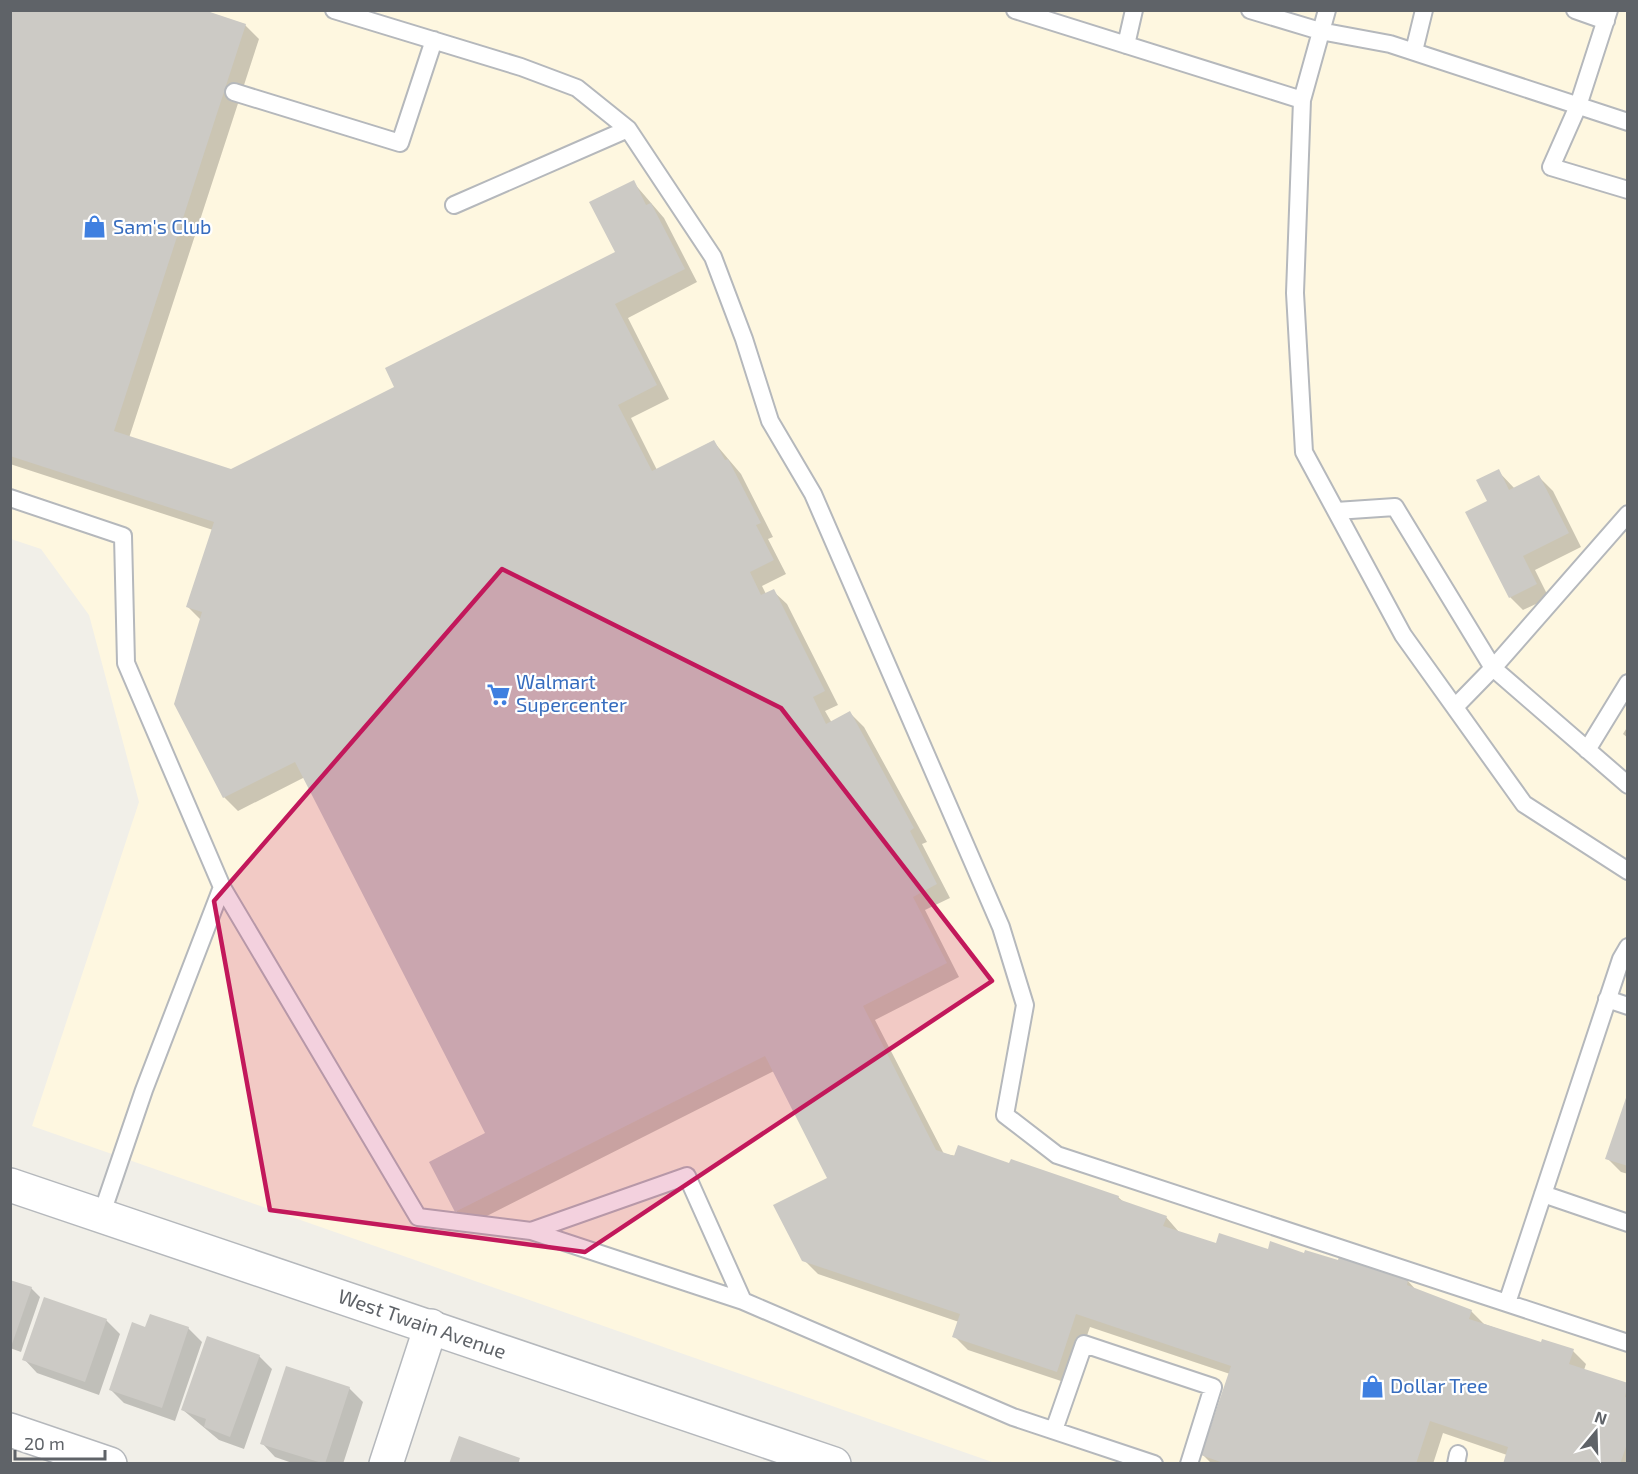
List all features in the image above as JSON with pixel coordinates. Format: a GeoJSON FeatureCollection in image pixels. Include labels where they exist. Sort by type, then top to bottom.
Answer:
{"type":"FeatureCollection","features":[{"type":"Feature","properties":{"kind":"street","name":"West Twain Avenue"},"geometry":{"type":"LineString","coordinates":[[10,1185],[834,1464]]}},
{"type":"Feature","properties":{"kind":"street"},"geometry":{"type":"LineString","coordinates":[[386,1464],[431,1326]]}},
{"type":"Feature","properties":{"kind":"street"},"geometry":{"type":"LineString","coordinates":[[10,1430],[110,1464]]}},
{"type":"Feature","properties":{"kind":"lane"},"geometry":{"type":"LineString","coordinates":[[334,10],[577,87],[628,129],[713,257],[744,339],[770,421],[813,494],[1001,927],[1025,1005],[1005,1115],[1057,1155],[1628,1343]]}},
{"type":"Feature","properties":{"kind":"lane"},"geometry":{"type":"LineString","coordinates":[[1015,10],[1061,17],[1126,45],[1302,100]]}},
{"type":"Feature","properties":{"kind":"lane"},"geometry":{"type":"LineString","coordinates":[[1126,45],[1134,10]]}},
{"type":"Feature","properties":{"kind":"lane"},"geometry":{"type":"LineString","coordinates":[[1250,10],[1320,31],[1390,44],[1414,51],[1628,122]]}},
{"type":"Feature","properties":{"kind":"lane"},"geometry":{"type":"LineString","coordinates":[[1327,10],[1302,100],[1296,293],[1304,452],[1403,635],[1524,804],[1628,871]]}},
{"type":"Feature","properties":{"kind":"lane"},"geometry":{"type":"LineString","coordinates":[[1414,51],[1424,10]]}},
{"type":"Feature","properties":{"kind":"lane"},"geometry":{"type":"LineString","coordinates":[[1575,10],[1608,16],[1578,106],[1551,167],[1628,190]]}},
{"type":"Feature","properties":{"kind":"lane"},"geometry":{"type":"LineString","coordinates":[[234,92],[400,143],[434,40]]}},
{"type":"Feature","properties":{"kind":"lane"},"geometry":{"type":"LineString","coordinates":[[454,205],[628,129]]}},
{"type":"Feature","properties":{"kind":"lane"},"geometry":{"type":"LineString","coordinates":[[10,498],[123,536],[126,663],[222,886],[418,1217],[531,1231],[743,1301],[1013,1417],[1154,1464]]}},
{"type":"Feature","properties":{"kind":"lane"},"geometry":{"type":"LineString","coordinates":[[1336,511],[1395,507],[1493,668],[1628,785]]}},
{"type":"Feature","properties":{"kind":"lane"},"geometry":{"type":"LineString","coordinates":[[1455,707],[1493,668],[1628,513]]}},
{"type":"Feature","properties":{"kind":"lane"},"geometry":{"type":"LineString","coordinates":[[1587,750],[1628,683]]}},
{"type":"Feature","properties":{"kind":"lane"},"geometry":{"type":"LineString","coordinates":[[101,1216],[144,1090],[222,886]]}},
{"type":"Feature","properties":{"kind":"lane"},"geometry":{"type":"LineString","coordinates":[[1507,1303],[1607,999],[1628,947]]}},
{"type":"Feature","properties":{"kind":"lane"},"geometry":{"type":"LineString","coordinates":[[1607,999],[1628,1006]]}},
{"type":"Feature","properties":{"kind":"lane"},"geometry":{"type":"LineString","coordinates":[[531,1231],[687,1176],[743,1301]]}},
{"type":"Feature","properties":{"kind":"lane"},"geometry":{"type":"LineString","coordinates":[[1543,1194],[1628,1222]]}},
{"type":"Feature","properties":{"kind":"lane"},"geometry":{"type":"LineString","coordinates":[[1054,1430],[1084,1344],[1213,1387],[1189,1464]]}},
{"type":"Feature","properties":{"kind":"highlighted area"},"geometry":{"type":"Polygon","coordinates":[[[502,569],[781,708],[992,981],[585,1252],[270,1210],[214,901],[502,569]]]}},
{"type":"Feature","properties":{"kind":"shaded area"},"geometry":{"type":"Polygon","coordinates":[[[11,11],[1627,11],[1627,1463],[995,1463],[32,1126],[139,802],[89,615],[41,549],[11,539],[11,11]]]}},
{"type":"Feature","properties":{"kind":"building","name":"Walmart Supercenter"},"geometry":{"type":"Polygon","coordinates":[[[10,10],[204,10],[246,24],[114,431],[231,469],[394,387],[385,368],[615,252],[589,202],[634,180],[646,205],[651,203],[685,269],[615,304],[657,385],[618,405],[652,471],[714,440],[725,460],[728,459],[761,523],[756,525],[774,560],[750,572],[761,595],[774,589],[825,691],[813,697],[826,724],[850,711],[914,828],[910,831],[937,884],[913,897],[947,963],[863,1006],[936,1150],[954,1156],[958,1145],[1009,1163],[1011,1159],[1119,1196],[1118,1199],[1167,1216],[1163,1226],[1216,1243],[1219,1233],[1268,1249],[1270,1241],[1304,1253],[1305,1250],[1338,1260],[1339,1257],[1408,1280],[1407,1285],[1472,1310],[1469,1319],[1541,1342],[1542,1339],[1574,1349],[1569,1364],[1628,1383],[1625,1397],[1628,1398],[1628,1441],[1620,1464],[1503,1464],[1508,1447],[1430,1421],[1416,1464],[1226,1464],[1201,1455],[1231,1366],[1076,1314],[1057,1372],[952,1337],[960,1314],[802,1261],[773,1205],[827,1178],[765,1056],[455,1212],[429,1162],[485,1133],[295,762],[223,798],[174,704],[202,612],[186,607],[214,522],[10,456],[10,10]]]}},
{"type":"Feature","properties":{"kind":"building"},"geometry":{"type":"Polygon","coordinates":[[[1499,469],[1509,490],[1539,475],[1569,533],[1523,556],[1537,584],[1509,598],[1465,512],[1487,501],[1476,480],[1499,469]]]}},
{"type":"Feature","properties":{"kind":"building"},"geometry":{"type":"Polygon","coordinates":[[[1628,1095],[1628,1166],[1605,1159],[1628,1095]]]}},
{"type":"Feature","properties":{"kind":"building"},"geometry":{"type":"Polygon","coordinates":[[[10,1280],[32,1287],[11,1347],[10,1347],[10,1280]]]}},
{"type":"Feature","properties":{"kind":"building"},"geometry":{"type":"Polygon","coordinates":[[[44,1297],[107,1319],[85,1382],[22,1360],[44,1297]]]}},
{"type":"Feature","properties":{"kind":"building"},"geometry":{"type":"Polygon","coordinates":[[[150,1314],[189,1327],[162,1408],[109,1390],[132,1322],[145,1327],[150,1314]]]}},
{"type":"Feature","properties":{"kind":"building"},"geometry":{"type":"Polygon","coordinates":[[[207,1336],[260,1355],[230,1437],[204,1427],[206,1419],[181,1410],[207,1336]]]}},
{"type":"Feature","properties":{"kind":"building"},"geometry":{"type":"Polygon","coordinates":[[[286,1366],[350,1387],[325,1464],[260,1444],[286,1366]]]}},
{"type":"Feature","properties":{"kind":"building"},"geometry":{"type":"Polygon","coordinates":[[[459,1436],[520,1458],[518,1464],[449,1464],[459,1436]]]}},
{"type":"Feature","properties":{"kind":"place","name":"Sam's Club"},"geometry":{"type":"Point","coordinates":[95,227]}},
{"type":"Feature","properties":{"kind":"place","name":"Walmart Supercenter"},"geometry":{"type":"Point","coordinates":[498,694]}},
{"type":"Feature","properties":{"kind":"place","name":"Dollar Tree"},"geometry":{"type":"Point","coordinates":[1372,1386]}}]}
